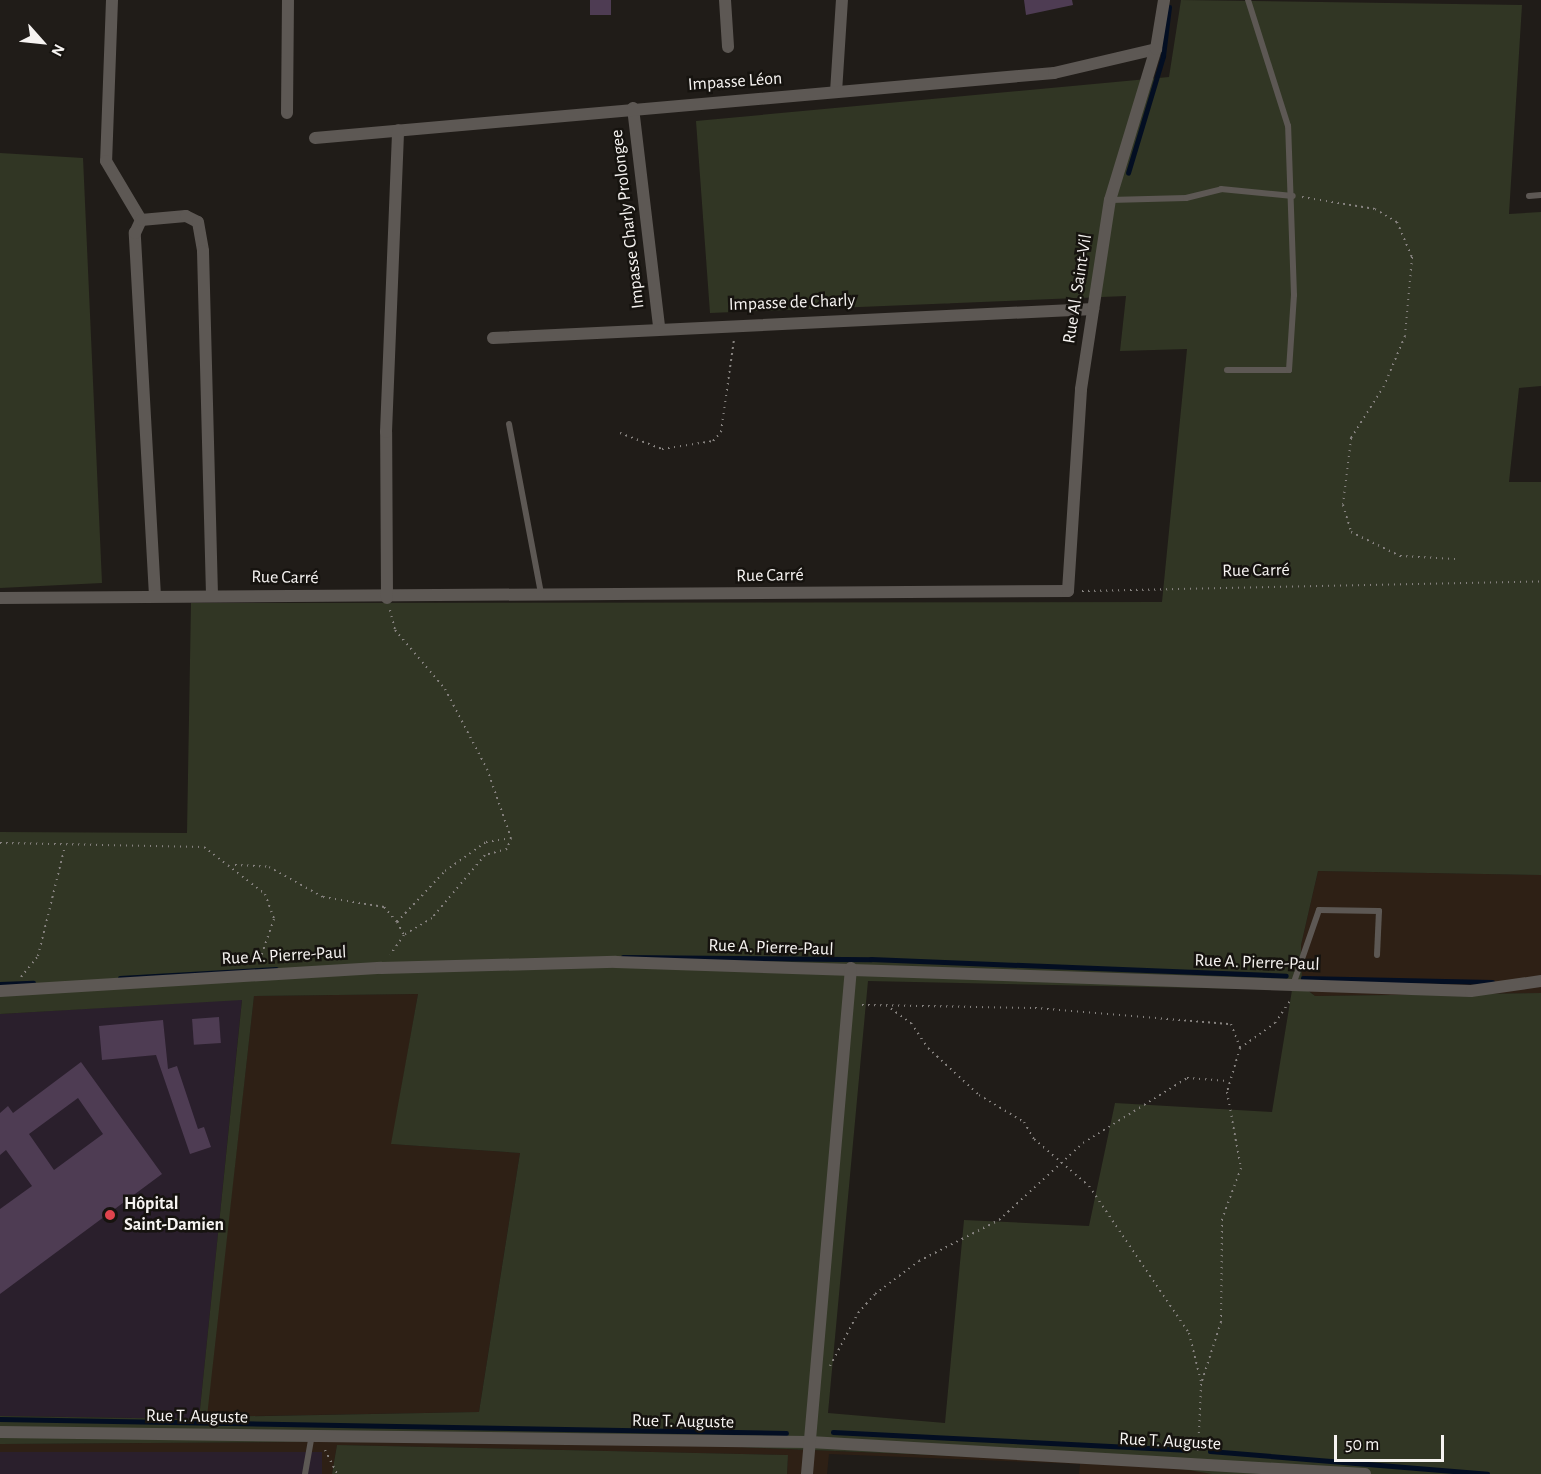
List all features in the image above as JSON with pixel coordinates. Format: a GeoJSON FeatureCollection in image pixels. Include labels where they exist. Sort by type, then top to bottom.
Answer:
{"type":"FeatureCollection","features":[{"type":"Feature","properties":{"kind":"street"},"geometry":{"type":"LineString","coordinates":[[112,0],[106,161],[141,220]]}},
{"type":"Feature","properties":{"kind":"street"},"geometry":{"type":"LineString","coordinates":[[287,113],[288,0]]}},
{"type":"Feature","properties":{"kind":"street"},"geometry":{"type":"LineString","coordinates":[[725,0],[728,47]]}},
{"type":"Feature","properties":{"kind":"street"},"geometry":{"type":"LineString","coordinates":[[836,92],[842,0]]}},
{"type":"Feature","properties":{"kind":"street","name":"Rue Al. Saint-Vil"},"geometry":{"type":"LineString","coordinates":[[1068,591],[1081,389],[1110,200],[1156,49],[1164,0]]}},
{"type":"Feature","properties":{"kind":"street","name":"Impasse Léon"},"geometry":{"type":"LineString","coordinates":[[315,138],[633,108],[1054,73],[1156,49]]}},
{"type":"Feature","properties":{"kind":"street","name":"Impasse Charly Prolongee"},"geometry":{"type":"LineString","coordinates":[[633,108],[659,327]]}},
{"type":"Feature","properties":{"kind":"street"},"geometry":{"type":"LineString","coordinates":[[387,598],[386,432],[398,130]]}},
{"type":"Feature","properties":{"kind":"street"},"geometry":{"type":"LineString","coordinates":[[141,220],[186,216],[198,222],[212,594]]}},
{"type":"Feature","properties":{"kind":"street"},"geometry":{"type":"LineString","coordinates":[[141,220],[135,232],[155,596]]}},
{"type":"Feature","properties":{"kind":"street","name":"Impasse de Charly"},"geometry":{"type":"LineString","coordinates":[[493,338],[659,327],[1093,309]]}},
{"type":"Feature","properties":{"kind":"street","name":"Rue Carré"},"geometry":{"type":"LineString","coordinates":[[0,598],[212,594],[387,598],[1068,591]]}},
{"type":"Feature","properties":{"kind":"street","name":"Rue A. Pierre-Paul"},"geometry":{"type":"LineString","coordinates":[[5,991],[381,968],[616,962],[1294,982],[1471,991],[1541,981]]}},
{"type":"Feature","properties":{"kind":"street"},"geometry":{"type":"LineString","coordinates":[[807,1474],[851,968]]}},
{"type":"Feature","properties":{"kind":"street","name":"Rue T. Auguste"},"geometry":{"type":"LineString","coordinates":[[0,1432],[810,1442],[1198,1461],[1365,1474]]}},
{"type":"Feature","properties":{"kind":"lane"},"geometry":{"type":"LineString","coordinates":[[1227,370],[1289,370],[1293,196],[1288,126],[1248,0]]}},
{"type":"Feature","properties":{"kind":"lane"},"geometry":{"type":"LineString","coordinates":[[1110,200],[1186,198],[1221,189],[1293,196]]}},
{"type":"Feature","properties":{"kind":"lane"},"geometry":{"type":"LineString","coordinates":[[1529,196],[1541,195]]}},
{"type":"Feature","properties":{"kind":"lane"},"geometry":{"type":"LineString","coordinates":[[508,424],[541,596]]}},
{"type":"Feature","properties":{"kind":"lane"},"geometry":{"type":"LineString","coordinates":[[1294,982],[1319,910],[1378,910],[1377,955]]}},
{"type":"Feature","properties":{"kind":"lane"},"geometry":{"type":"LineString","coordinates":[[305,1474],[315,1436]]}},
{"type":"Feature","properties":{"kind":"path"},"geometry":{"type":"LineString","coordinates":[[1293,196],[1344,200],[1397,222],[1412,257],[1405,336],[1384,386],[1350,438],[1343,505],[1351,532],[1373,547],[1400,556],[1455,559]]}},
{"type":"Feature","properties":{"kind":"path"},"geometry":{"type":"LineString","coordinates":[[620,433],[662,449],[713,441],[722,432],[736,324]]}},
{"type":"Feature","properties":{"kind":"path","name":"Rue Carré"},"geometry":{"type":"LineString","coordinates":[[1068,591],[1541,581]]}},
{"type":"Feature","properties":{"kind":"path"},"geometry":{"type":"LineString","coordinates":[[381,968],[404,935],[423,926],[464,875],[478,868],[485,855],[507,849],[510,838],[487,769],[445,689],[395,630],[387,598]]}},
{"type":"Feature","properties":{"kind":"path"},"geometry":{"type":"LineString","coordinates":[[397,922],[445,871],[486,843],[510,838]]}},
{"type":"Feature","properties":{"kind":"path"},"geometry":{"type":"LineString","coordinates":[[0,843],[204,848],[233,865],[265,894],[274,920],[254,975]]}},
{"type":"Feature","properties":{"kind":"path"},"geometry":{"type":"LineString","coordinates":[[5,991],[38,956],[65,846]]}},
{"type":"Feature","properties":{"kind":"path"},"geometry":{"type":"LineString","coordinates":[[233,865],[269,867],[323,897],[384,907],[397,922],[404,935]]}},
{"type":"Feature","properties":{"kind":"path"},"geometry":{"type":"LineString","coordinates":[[1240,1048],[1275,1023],[1290,1005],[1294,982]]}},
{"type":"Feature","properties":{"kind":"path"},"geometry":{"type":"LineString","coordinates":[[886,1004],[911,1023],[928,1047],[979,1095],[1024,1122],[1034,1139],[1062,1158],[1114,1218],[1189,1333],[1202,1384]]}},
{"type":"Feature","properties":{"kind":"path"},"geometry":{"type":"LineString","coordinates":[[846,1006],[886,1004],[1035,1008],[1231,1024],[1240,1048],[1227,1092],[1241,1168],[1222,1219],[1221,1322],[1202,1384],[1198,1461]]}},
{"type":"Feature","properties":{"kind":"path"},"geometry":{"type":"LineString","coordinates":[[826,1372],[858,1313],[875,1294],[919,1261],[999,1220],[1062,1158],[1187,1078],[1230,1081]]}},
{"type":"Feature","properties":{"kind":"path"},"geometry":{"type":"LineString","coordinates":[[315,1436],[337,1474]]}},
{"type":"Feature","properties":{"kind":"shaded area"},"geometry":{"type":"Polygon","coordinates":[[[1318,871],[1541,875],[1541,993],[1315,996],[1302,986],[1301,945],[1318,871]]]}},
{"type":"Feature","properties":{"kind":"shaded area"},"geometry":{"type":"Polygon","coordinates":[[[418,994],[392,1144],[520,1153],[479,1412],[206,1417],[254,996],[418,994]]]}},
{"type":"Feature","properties":{"kind":"shaded area","name":"Hôpital Saint-Damien"},"geometry":{"type":"Polygon","coordinates":[[[242,999],[199,1419],[0,1416],[0,1014],[242,999]]]}},
{"type":"Feature","properties":{"kind":"shaded area"},"geometry":{"type":"Polygon","coordinates":[[[571,1440],[1153,1464],[1212,1470],[1212,1474],[1079,1474],[1080,1464],[829,1454],[827,1474],[787,1474],[788,1455],[337,1445],[332,1474],[318,1474],[322,1453],[0,1452],[0,1444],[571,1440]]]}},
{"type":"Feature","properties":{"kind":"shaded area"},"geometry":{"type":"Polygon","coordinates":[[[0,1452],[322,1452],[322,1474],[0,1474],[0,1452]]]}},
{"type":"Feature","properties":{"kind":"green space"},"geometry":{"type":"Polygon","coordinates":[[[1181,0],[1522,5],[1509,214],[1541,212],[1541,386],[1519,388],[1509,482],[1541,482],[1541,875],[1318,871],[1301,945],[1302,986],[1315,996],[1541,993],[1541,1474],[1212,1474],[1153,1464],[571,1440],[0,1444],[0,1416],[199,1419],[242,1000],[0,1014],[0,832],[187,833],[191,603],[1162,602],[1187,349],[1120,351],[1126,296],[710,313],[696,121],[1169,77],[1181,0]],[[868,981],[828,1413],[945,1423],[964,1220],[1089,1226],[1115,1103],[1272,1112],[1292,990],[868,981]],[[418,994],[254,996],[207,1417],[479,1412],[520,1153],[391,1144],[418,994]]]}},
{"type":"Feature","properties":{"kind":"green space"},"geometry":{"type":"Polygon","coordinates":[[[0,153],[83,158],[102,583],[0,588],[0,153]]]}},
{"type":"Feature","properties":{"kind":"green space"},"geometry":{"type":"Polygon","coordinates":[[[337,1445],[788,1455],[787,1474],[332,1474],[337,1445]]]}},
{"type":"Feature","properties":{"kind":"building"},"geometry":{"type":"Polygon","coordinates":[[[590,0],[611,0],[611,15],[590,15],[590,0]]]}},
{"type":"Feature","properties":{"kind":"building"},"geometry":{"type":"Polygon","coordinates":[[[1024,0],[1072,0],[1073,5],[1026,15],[1024,0]]]}},
{"type":"Feature","properties":{"kind":"building"},"geometry":{"type":"Polygon","coordinates":[[[219,1017],[221,1043],[194,1045],[192,1019],[219,1017]]]}},
{"type":"Feature","properties":{"kind":"building"},"geometry":{"type":"Polygon","coordinates":[[[163,1020],[168,1069],[177,1066],[198,1129],[204,1127],[211,1147],[190,1154],[156,1055],[102,1060],[99,1026],[163,1020]]]}},
{"type":"Feature","properties":{"kind":"building"},"geometry":{"type":"Polygon","coordinates":[[[81,1062],[162,1174],[0,1294],[0,1209],[32,1186],[6,1150],[0,1155],[0,1113],[8,1106],[13,1113],[81,1062]],[[78,1098],[29,1134],[54,1170],[103,1134],[78,1098]]]}},
{"type":"Feature","properties":{"kind":"waterway"},"geometry":{"type":"LineString","coordinates":[[1128,173],[1163,56],[1169,7]]}},
{"type":"Feature","properties":{"kind":"waterway"},"geometry":{"type":"LineString","coordinates":[[623,957],[871,959],[1286,976]]}},
{"type":"Feature","properties":{"kind":"waterway"},"geometry":{"type":"LineString","coordinates":[[120,978],[276,969]]}},
{"type":"Feature","properties":{"kind":"waterway"},"geometry":{"type":"LineString","coordinates":[[1303,978],[1492,982]]}},
{"type":"Feature","properties":{"kind":"waterway"},"geometry":{"type":"LineString","coordinates":[[0,984],[33,983]]}},
{"type":"Feature","properties":{"kind":"waterway"},"geometry":{"type":"LineString","coordinates":[[0,1419],[786,1433]]}},
{"type":"Feature","properties":{"kind":"waterway"},"geometry":{"type":"LineString","coordinates":[[833,1432],[1185,1450]]}},
{"type":"Feature","properties":{"kind":"waterway"},"geometry":{"type":"LineString","coordinates":[[1210,1451],[1487,1474]]}},
{"type":"Feature","properties":{"kind":"place","name":"Hôpital Saint-Damien"},"geometry":{"type":"Point","coordinates":[110,1215]}}]}
